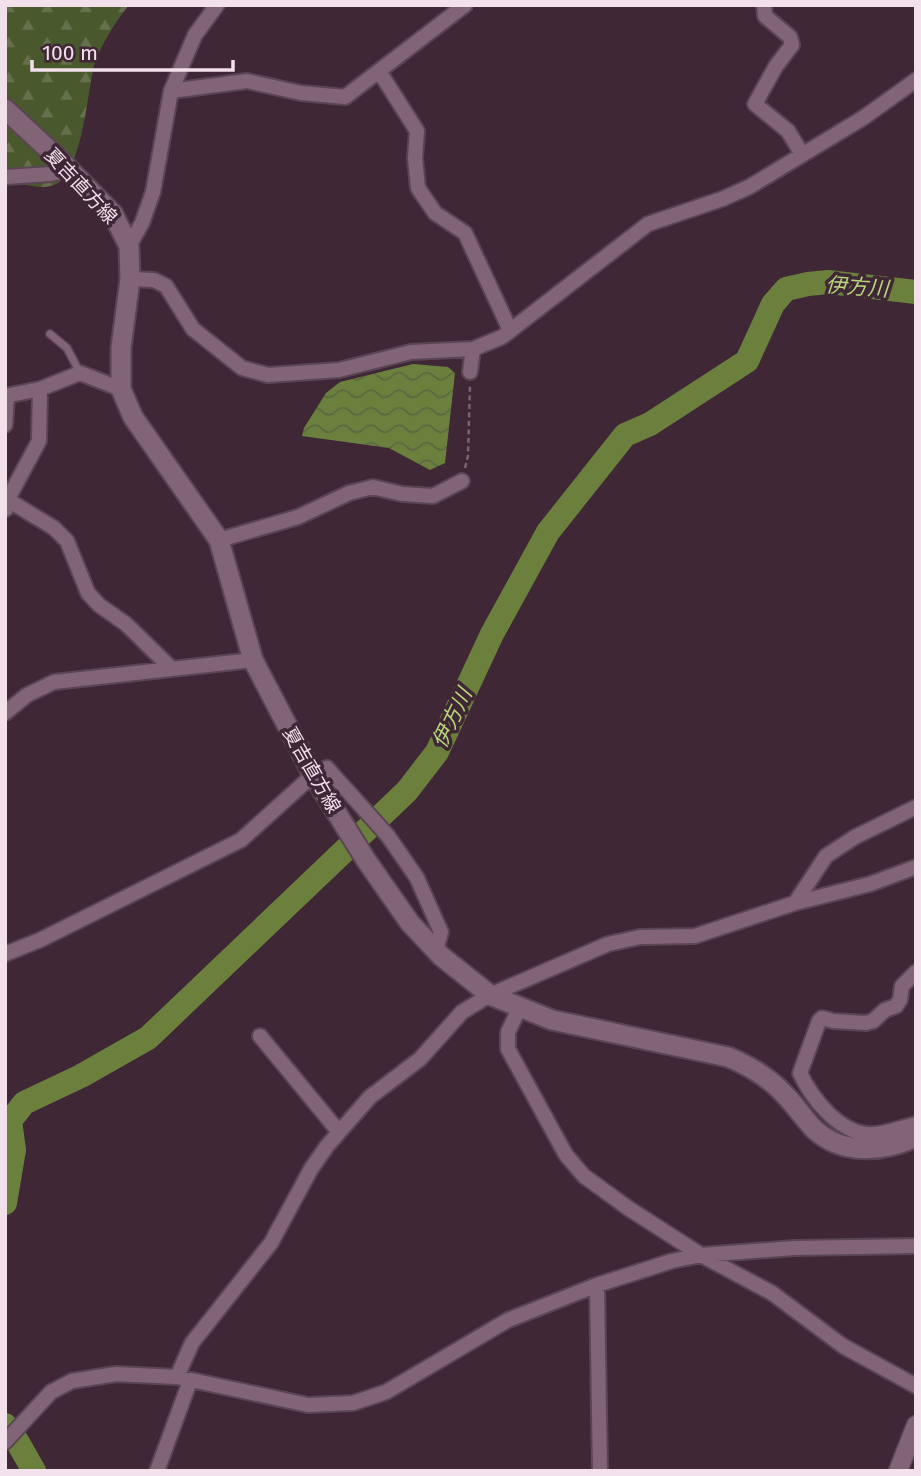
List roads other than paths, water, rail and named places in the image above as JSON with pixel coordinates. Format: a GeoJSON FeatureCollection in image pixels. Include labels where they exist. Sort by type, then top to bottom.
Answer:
{"type":"FeatureCollection","features":[{"type":"Feature","properties":{"kind":"main road","name":"夏吉直方線"},"geometry":{"type":"LineString","coordinates":[[5,110],[113,214],[129,246],[130,279],[121,348],[121,389],[133,417],[219,540],[253,660],[313,775],[366,860],[410,923],[436,950],[490,995],[552,1020],[728,1057],[749,1066],[785,1094],[816,1131],[842,1145],[867,1150],[895,1147],[916,1137]]}},
{"type":"Feature","properties":{"kind":"street"},"geometry":{"type":"LineString","coordinates":[[129,246],[142,223],[153,192],[171,91],[195,35],[217,5]]}},
{"type":"Feature","properties":{"kind":"street"},"geometry":{"type":"LineString","coordinates":[[171,91],[247,81],[301,93],[345,97],[465,5]]}},
{"type":"Feature","properties":{"kind":"street"},"geometry":{"type":"LineString","coordinates":[[764,5],[765,16],[790,37],[792,44],[755,104],[788,131],[802,154]]}},
{"type":"Feature","properties":{"kind":"street"},"geometry":{"type":"LineString","coordinates":[[379,71],[417,131],[415,158],[418,188],[435,213],[465,233],[510,330]]}},
{"type":"Feature","properties":{"kind":"street"},"geometry":{"type":"LineString","coordinates":[[130,279],[154,280],[166,286],[178,301],[193,329],[242,368],[268,375],[339,370],[411,352],[473,349],[502,337],[648,224],[749,187],[863,118],[916,80]]}},
{"type":"Feature","properties":{"kind":"street"},"geometry":{"type":"LineString","coordinates":[[5,177],[70,170]]}},
{"type":"Feature","properties":{"kind":"street"},"geometry":{"type":"LineString","coordinates":[[470,372],[473,349]]}},
{"type":"Feature","properties":{"kind":"street"},"geometry":{"type":"LineString","coordinates":[[5,425],[6,396],[40,388],[80,373],[121,389]]}},
{"type":"Feature","properties":{"kind":"street"},"geometry":{"type":"LineString","coordinates":[[40,388],[39,441],[7,505],[61,534],[67,541],[88,593],[99,605],[126,624],[171,668]]}},
{"type":"Feature","properties":{"kind":"street"},"geometry":{"type":"LineString","coordinates":[[219,540],[298,517],[349,493],[373,487],[402,494],[433,496],[462,481]]}},
{"type":"Feature","properties":{"kind":"street"},"geometry":{"type":"LineString","coordinates":[[5,713],[27,695],[54,682],[253,660]]}},
{"type":"Feature","properties":{"kind":"street"},"geometry":{"type":"LineString","coordinates":[[5,954],[40,940],[241,840],[313,775],[327,768],[388,836],[417,878],[441,932],[436,950]]}},
{"type":"Feature","properties":{"kind":"street"},"geometry":{"type":"LineString","coordinates":[[795,903],[826,856],[855,836],[916,807]]}},
{"type":"Feature","properties":{"kind":"street"},"geometry":{"type":"LineString","coordinates":[[157,1471],[192,1343],[271,1243],[311,1169],[339,1132],[370,1097],[420,1059],[462,1012],[490,995],[608,944],[640,937],[695,936],[795,903],[870,884],[916,867]]}},
{"type":"Feature","properties":{"kind":"street"},"geometry":{"type":"LineString","coordinates":[[916,972],[902,986],[900,1000],[896,1006],[885,1010],[873,1021],[866,1023],[822,1018],[800,1073],[806,1085],[836,1121],[854,1131],[870,1135],[916,1124]]}},
{"type":"Feature","properties":{"kind":"street"},"geometry":{"type":"LineString","coordinates":[[520,1007],[508,1032],[508,1049],[566,1155],[584,1176],[701,1255],[772,1293],[843,1346],[916,1385]]}},
{"type":"Feature","properties":{"kind":"street"},"geometry":{"type":"LineString","coordinates":[[260,1036],[339,1132]]}},
{"type":"Feature","properties":{"kind":"street"},"geometry":{"type":"LineString","coordinates":[[5,1442],[51,1392],[72,1381],[116,1374],[184,1379],[308,1405],[354,1403],[386,1392],[508,1320],[597,1284],[672,1261],[701,1255],[794,1248],[916,1247]]}},
{"type":"Feature","properties":{"kind":"street"},"geometry":{"type":"LineString","coordinates":[[597,1284],[600,1471]]}},
{"type":"Feature","properties":{"kind":"street"},"geometry":{"type":"LineString","coordinates":[[898,1471],[916,1425]]}},
{"type":"Feature","properties":{"kind":"lane"},"geometry":{"type":"LineString","coordinates":[[50,334],[67,348],[80,373]]}},
{"type":"Feature","properties":{"kind":"water"},"geometry":{"type":"Polygon","coordinates":[[[413,364],[448,367],[455,373],[445,463],[430,470],[389,448],[302,436],[304,428],[326,393],[340,382],[413,364]]]}},
{"type":"Feature","properties":{"kind":"waterway","name":"伊方川"},"geometry":{"type":"LineString","coordinates":[[5,1203],[14,1150],[10,1121],[24,1103],[81,1076],[148,1038],[407,791],[437,752],[492,634],[548,532],[625,435],[650,424],[747,361],[773,304],[786,289],[828,282],[916,292]]}},
{"type":"Feature","properties":{"kind":"waterway","name":"伊方川"},"geometry":{"type":"LineString","coordinates":[[5,1131],[10,1121]]}},
{"type":"Feature","properties":{"kind":"waterway","name":"伊方川"},"geometry":{"type":"LineString","coordinates":[[5,1425],[34,1471]]}}]}
